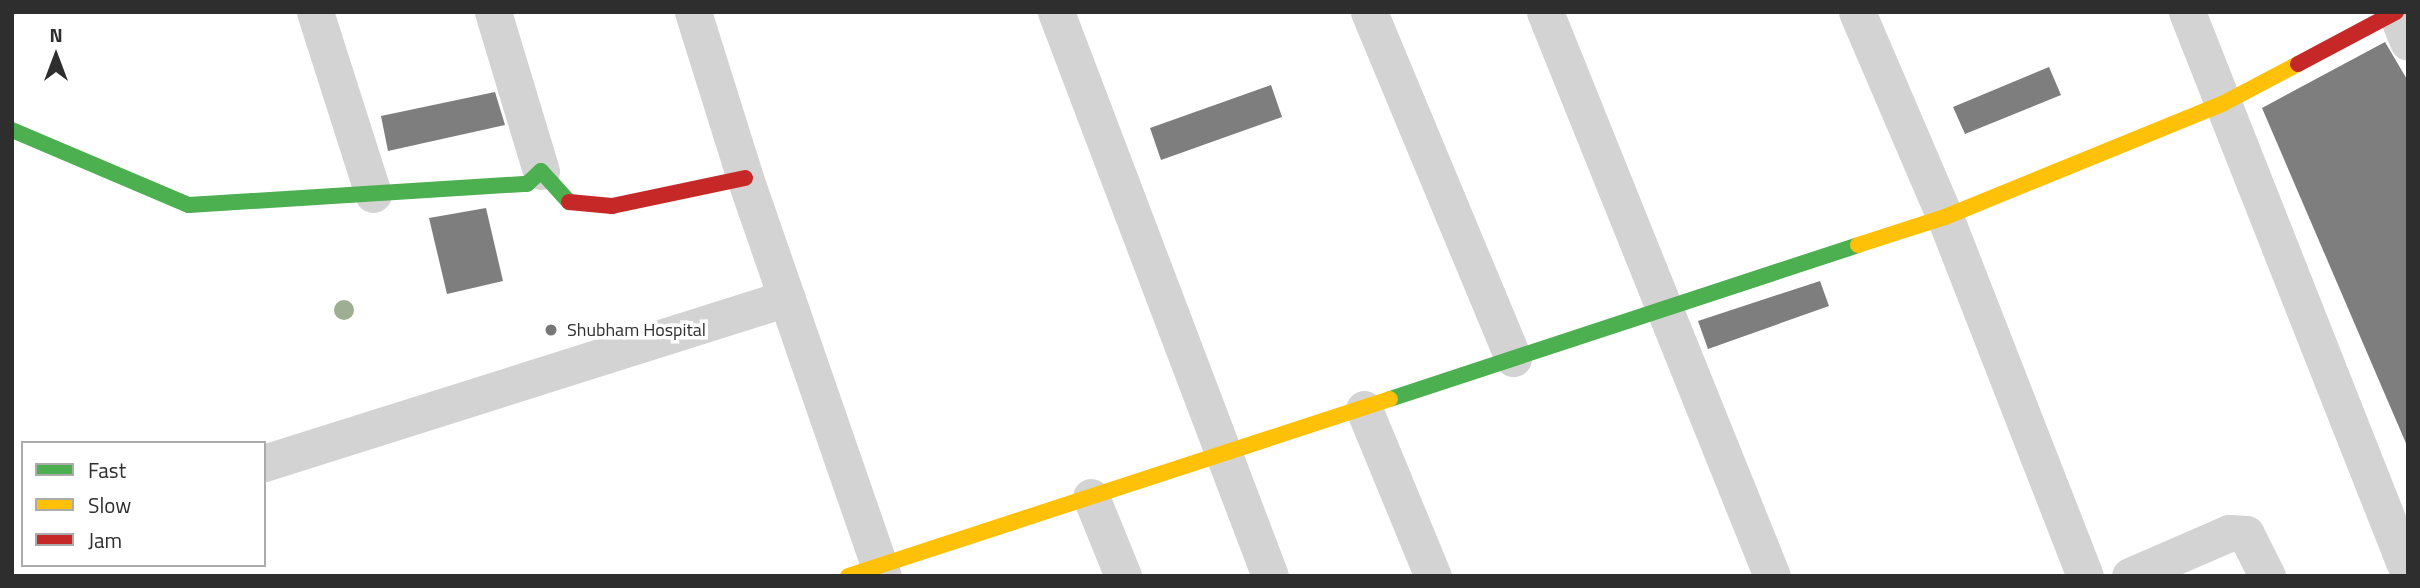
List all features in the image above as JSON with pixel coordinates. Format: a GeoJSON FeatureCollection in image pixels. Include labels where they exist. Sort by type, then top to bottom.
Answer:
{"type":"FeatureCollection","features":[{"type":"Feature","properties":{"kind":"street"},"geometry":{"type":"LineString","coordinates":[[315,12],[373,194]]}},
{"type":"Feature","properties":{"kind":"street"},"geometry":{"type":"LineString","coordinates":[[493,12],[541,171],[567,202],[612,206],[745,178]]}},
{"type":"Feature","properties":{"kind":"street"},"geometry":{"type":"LineString","coordinates":[[693,12],[786,298],[870,572],[1091,497],[1364,410],[1513,358],[1668,311],[1945,217],[2221,104],[2396,12],[2408,42]]}},
{"type":"Feature","properties":{"kind":"street"},"geometry":{"type":"LineString","coordinates":[[1056,12],[1270,576]]}},
{"type":"Feature","properties":{"kind":"street"},"geometry":{"type":"LineString","coordinates":[[1369,12],[1513,358]]}},
{"type":"Feature","properties":{"kind":"street"},"geometry":{"type":"LineString","coordinates":[[1545,12],[1668,311],[1772,576]]}},
{"type":"Feature","properties":{"kind":"street"},"geometry":{"type":"LineString","coordinates":[[1857,12],[1945,217],[2085,576]]}},
{"type":"Feature","properties":{"kind":"street"},"geometry":{"type":"LineString","coordinates":[[2187,12],[2221,104],[2408,572]]}},
{"type":"Feature","properties":{"kind":"street"},"geometry":{"type":"LineString","coordinates":[[13,125],[189,205],[527,184],[541,171]]}},
{"type":"Feature","properties":{"kind":"street"},"geometry":{"type":"LineString","coordinates":[[266,462],[786,298]]}},
{"type":"Feature","properties":{"kind":"street"},"geometry":{"type":"LineString","coordinates":[[1364,410],[1433,576]]}},
{"type":"Feature","properties":{"kind":"street"},"geometry":{"type":"LineString","coordinates":[[1091,497],[1123,576]]}},
{"type":"Feature","properties":{"kind":"street"},"geometry":{"type":"LineString","coordinates":[[2130,576],[2229,533],[2246,534],[2267,576]]}},
{"type":"Feature","properties":{"kind":"building"},"geometry":{"type":"Polygon","coordinates":[[[2385,42],[2408,81],[2408,448],[2262,108],[2385,42]]]}},
{"type":"Feature","properties":{"kind":"building"},"geometry":{"type":"Polygon","coordinates":[[[2049,67],[2061,95],[1965,134],[1953,107],[2049,67]]]}},
{"type":"Feature","properties":{"kind":"building"},"geometry":{"type":"Polygon","coordinates":[[[1271,85],[1282,117],[1161,160],[1150,128],[1271,85]]]}},
{"type":"Feature","properties":{"kind":"building"},"geometry":{"type":"Polygon","coordinates":[[[495,92],[505,125],[388,151],[381,116],[495,92]]]}},
{"type":"Feature","properties":{"kind":"building"},"geometry":{"type":"Polygon","coordinates":[[[486,208],[503,281],[447,294],[429,218],[486,208]]]}},
{"type":"Feature","properties":{"kind":"building"},"geometry":{"type":"Polygon","coordinates":[[[1820,281],[1829,306],[1708,349],[1698,321],[1820,281]]]}},
{"type":"Feature","properties":{"kind":"traffic: fast"},"geometry":{"type":"LineString","coordinates":[[12,130],[189,205],[527,184],[541,171],[569,202]]}},
{"type":"Feature","properties":{"kind":"traffic: fast"},"geometry":{"type":"LineString","coordinates":[[1390,399],[1858,245]]}},
{"type":"Feature","properties":{"kind":"traffic: slow"},"geometry":{"type":"LineString","coordinates":[[1858,245],[1945,217],[2222,104],[2298,64]]}},
{"type":"Feature","properties":{"kind":"traffic: slow"},"geometry":{"type":"LineString","coordinates":[[848,576],[1390,399]]}},
{"type":"Feature","properties":{"kind":"traffic: jam"},"geometry":{"type":"LineString","coordinates":[[2298,64],[2396,12]]}},
{"type":"Feature","properties":{"kind":"traffic: jam"},"geometry":{"type":"LineString","coordinates":[[569,202],[612,206],[745,178]]}},
{"type":"Feature","properties":{"kind":"place","name":"Shubham Hospital"},"geometry":{"type":"Point","coordinates":[551,330]}}]}
